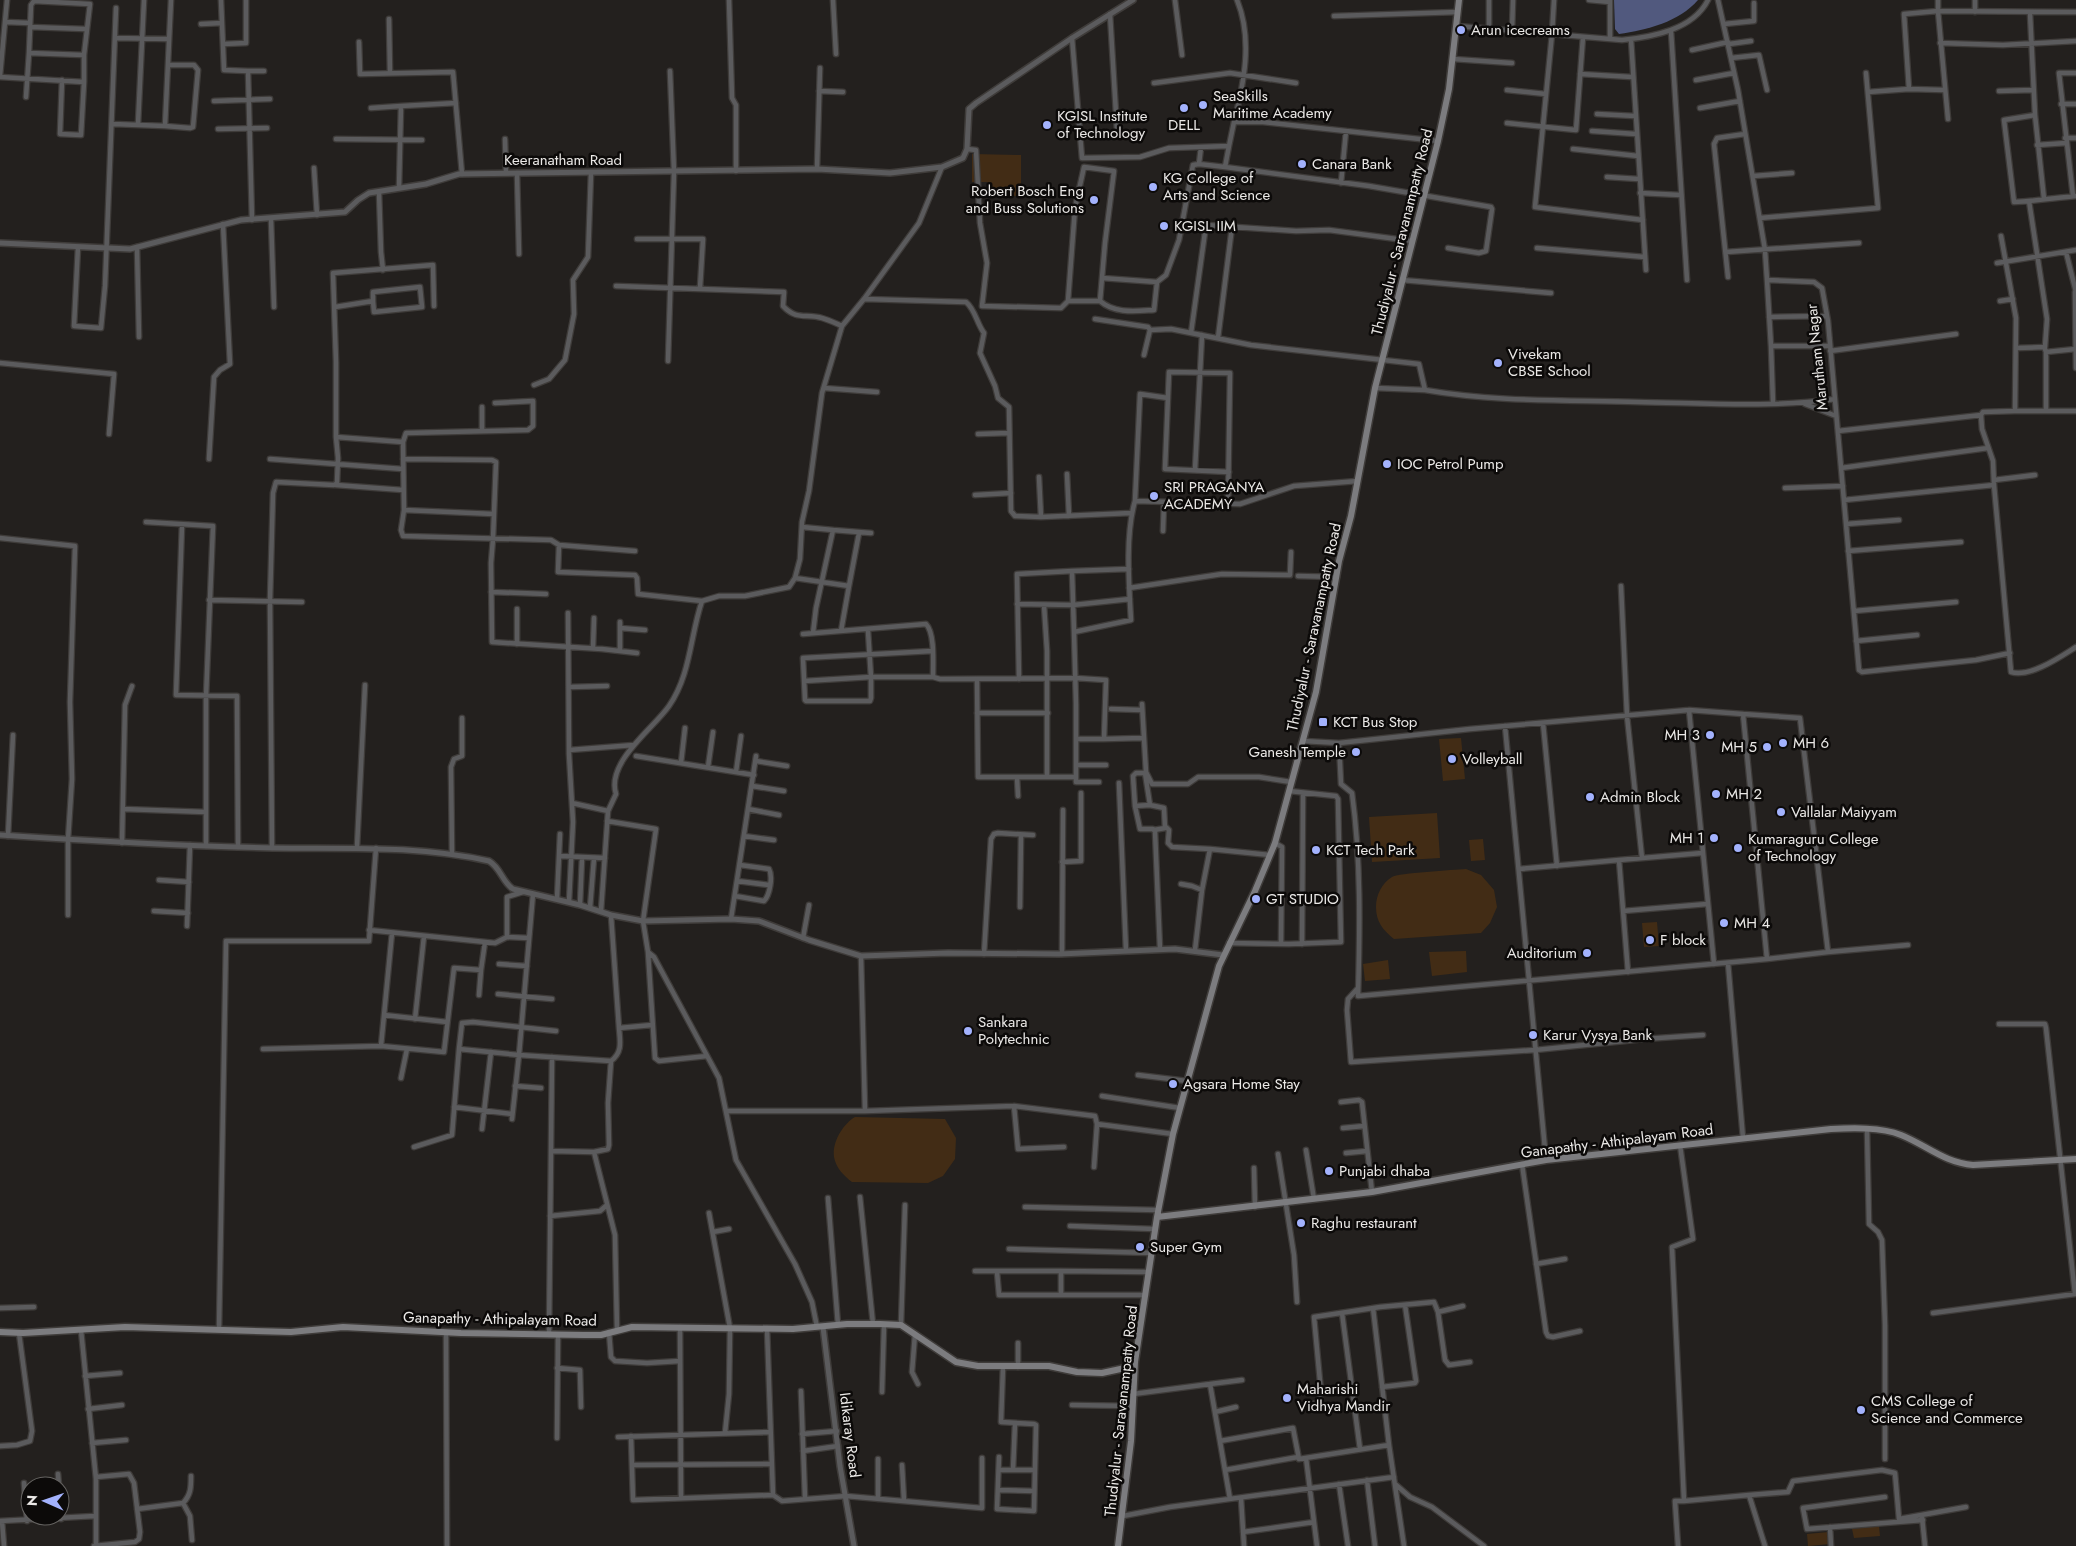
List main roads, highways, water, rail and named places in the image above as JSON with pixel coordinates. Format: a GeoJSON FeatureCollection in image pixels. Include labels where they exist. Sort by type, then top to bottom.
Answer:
{"type":"FeatureCollection","features":[{"type":"Feature","properties":{"kind":"main road","name":"Thudiyalur - Saravanampatty Road"},"geometry":{"type":"LineString","coordinates":[[1118,1546],[1123,1516],[1135,1362],[1158,1210],[1173,1134],[1223,954],[1255,891],[1275,843],[1316,692],[1375,388],[1438,142],[1449,89],[1459,0]]}},
{"type":"Feature","properties":{"kind":"main road","name":"Ganapathy - Athipalayam Road"},"geometry":{"type":"LineString","coordinates":[[1157,1217],[1372,1192],[1546,1160],[1831,1129],[1867,1129],[1900,1134],[1958,1164],[1973,1165],[2076,1158]]}},
{"type":"Feature","properties":{"kind":"main road","name":"Ganapathy - Athipalayam Road"},"geometry":{"type":"LineString","coordinates":[[0,1332],[20,1333],[133,1327],[291,1332],[343,1328],[601,1335],[617,1329],[632,1327],[767,1328],[873,1324],[901,1325],[956,1362],[978,1366],[1049,1366],[1077,1372],[1102,1373],[1125,1368],[1135,1362]]}},
{"type":"Feature","properties":{"kind":"water"},"geometry":{"type":"Polygon","coordinates":[[[1614,0],[1698,0],[1682,14],[1662,24],[1619,34],[1615,29],[1614,0]]]}},
{"type":"Feature","properties":{"kind":"place","name":"Arun icecreams"},"geometry":{"type":"Point","coordinates":[1461,30]}},
{"type":"Feature","properties":{"kind":"place","name":"SeaSkills Maritime Academy"},"geometry":{"type":"Point","coordinates":[1203,105]}},
{"type":"Feature","properties":{"kind":"place","name":"DELL"},"geometry":{"type":"Point","coordinates":[1184,108]}},
{"type":"Feature","properties":{"kind":"place","name":"KGISL Institute of Technology"},"geometry":{"type":"Point","coordinates":[1047,125]}},
{"type":"Feature","properties":{"kind":"place","name":"Canara Bank"},"geometry":{"type":"Point","coordinates":[1302,164]}},
{"type":"Feature","properties":{"kind":"place","name":"KG College of Arts and Science"},"geometry":{"type":"Point","coordinates":[1153,187]}},
{"type":"Feature","properties":{"kind":"place","name":"Robert Bosch Eng and Buss Solutions"},"geometry":{"type":"Point","coordinates":[1094,200]}},
{"type":"Feature","properties":{"kind":"place","name":"KGISL IIM"},"geometry":{"type":"Point","coordinates":[1164,226]}},
{"type":"Feature","properties":{"kind":"place","name":"Vivekam CBSE School"},"geometry":{"type":"Point","coordinates":[1498,363]}},
{"type":"Feature","properties":{"kind":"place","name":"IOC Petrol Pump"},"geometry":{"type":"Point","coordinates":[1387,464]}},
{"type":"Feature","properties":{"kind":"place","name":"SRI PRAGANYA ACADEMY"},"geometry":{"type":"Point","coordinates":[1154,496]}},
{"type":"Feature","properties":{"kind":"place","name":"KCT Bus Stop"},"geometry":{"type":"Point","coordinates":[1323,722]}},
{"type":"Feature","properties":{"kind":"place","name":"MH 3"},"geometry":{"type":"Point","coordinates":[1710,735]}},
{"type":"Feature","properties":{"kind":"place","name":"MH 6"},"geometry":{"type":"Point","coordinates":[1783,743]}},
{"type":"Feature","properties":{"kind":"place","name":"MH 5"},"geometry":{"type":"Point","coordinates":[1767,747]}},
{"type":"Feature","properties":{"kind":"place","name":"Ganesh Temple"},"geometry":{"type":"Point","coordinates":[1356,752]}},
{"type":"Feature","properties":{"kind":"place","name":"Volleyball"},"geometry":{"type":"Point","coordinates":[1452,759]}},
{"type":"Feature","properties":{"kind":"place","name":"MH 2"},"geometry":{"type":"Point","coordinates":[1716,794]}},
{"type":"Feature","properties":{"kind":"place","name":"Admin Block"},"geometry":{"type":"Point","coordinates":[1590,797]}},
{"type":"Feature","properties":{"kind":"place","name":"Vallalar Maiyyam"},"geometry":{"type":"Point","coordinates":[1781,812]}},
{"type":"Feature","properties":{"kind":"place","name":"MH 1"},"geometry":{"type":"Point","coordinates":[1714,838]}},
{"type":"Feature","properties":{"kind":"place","name":"Kumaraguru College of Technology"},"geometry":{"type":"Point","coordinates":[1738,848]}},
{"type":"Feature","properties":{"kind":"place","name":"KCT Tech Park"},"geometry":{"type":"Point","coordinates":[1316,850]}},
{"type":"Feature","properties":{"kind":"place","name":"GT STUDIO"},"geometry":{"type":"Point","coordinates":[1256,899]}},
{"type":"Feature","properties":{"kind":"place","name":"MH 4"},"geometry":{"type":"Point","coordinates":[1724,923]}},
{"type":"Feature","properties":{"kind":"place","name":"F block"},"geometry":{"type":"Point","coordinates":[1650,940]}},
{"type":"Feature","properties":{"kind":"place","name":"Auditorium"},"geometry":{"type":"Point","coordinates":[1587,953]}},
{"type":"Feature","properties":{"kind":"place","name":"Sankara Polytechnic"},"geometry":{"type":"Point","coordinates":[968,1031]}},
{"type":"Feature","properties":{"kind":"place","name":"Karur Vysya Bank"},"geometry":{"type":"Point","coordinates":[1533,1035]}},
{"type":"Feature","properties":{"kind":"place","name":"Agsara Home Stay"},"geometry":{"type":"Point","coordinates":[1173,1084]}},
{"type":"Feature","properties":{"kind":"place","name":"Punjabi dhaba"},"geometry":{"type":"Point","coordinates":[1329,1171]}},
{"type":"Feature","properties":{"kind":"place","name":"Raghu restaurant"},"geometry":{"type":"Point","coordinates":[1301,1223]}},
{"type":"Feature","properties":{"kind":"place","name":"Super Gym"},"geometry":{"type":"Point","coordinates":[1140,1247]}},
{"type":"Feature","properties":{"kind":"place","name":"Maharishi Vidhya Mandir"},"geometry":{"type":"Point","coordinates":[1287,1398]}},
{"type":"Feature","properties":{"kind":"place","name":"CMS College of Science and Commerce"},"geometry":{"type":"Point","coordinates":[1861,1410]}}]}
